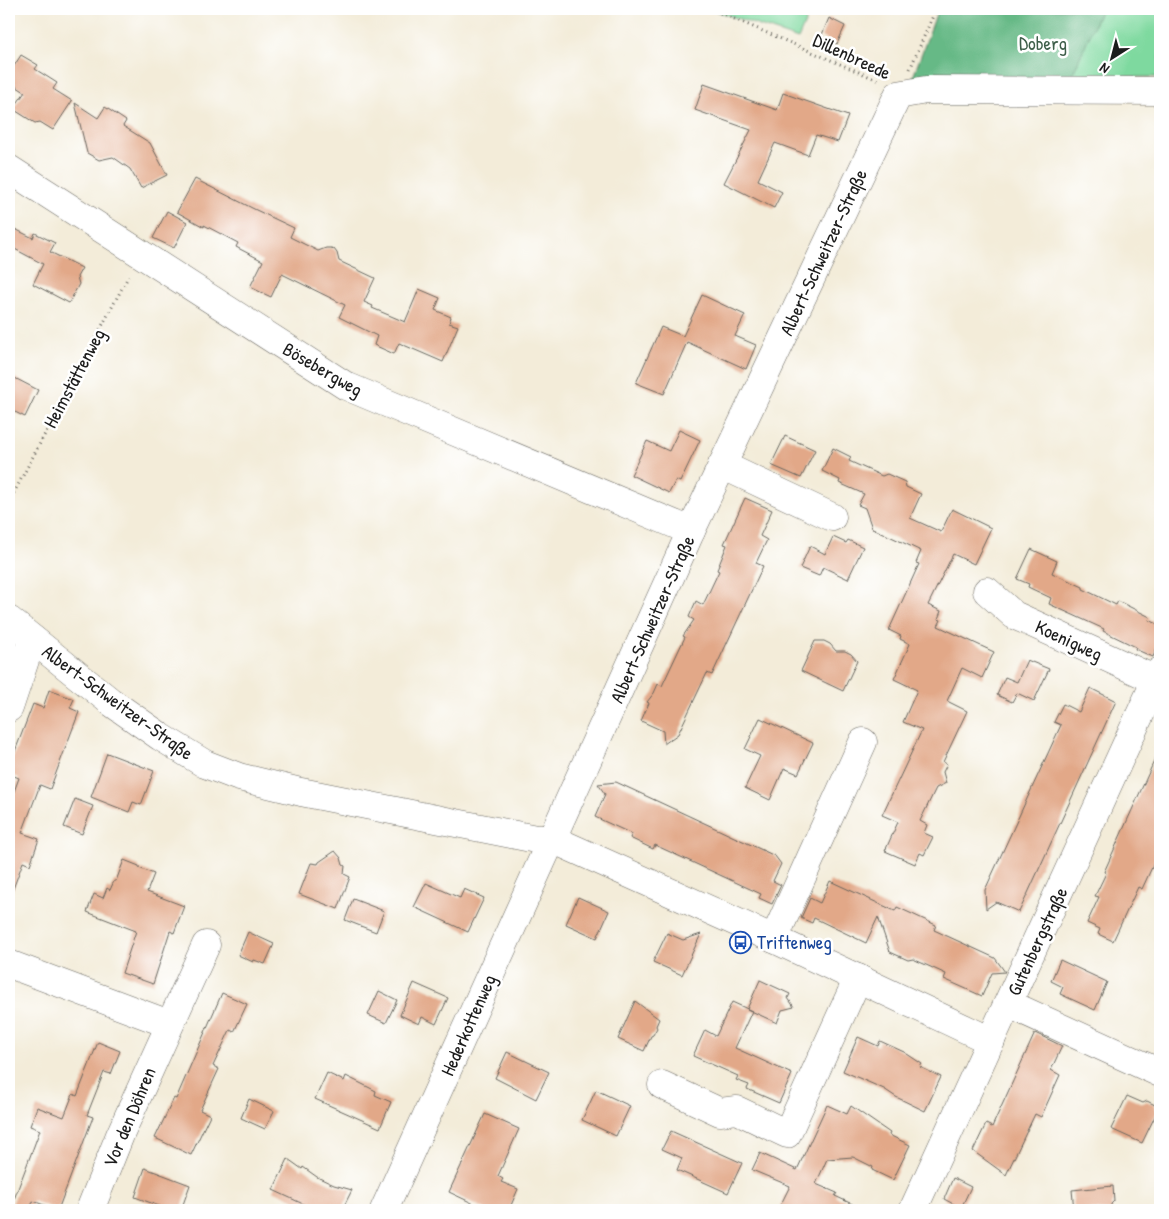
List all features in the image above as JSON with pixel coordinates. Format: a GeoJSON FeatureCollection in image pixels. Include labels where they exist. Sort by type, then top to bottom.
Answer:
{"type":"FeatureCollection","features":[{"type":"Feature","properties":{"kind":"street"},"geometry":{"type":"LineString","coordinates":[[898,95],[926,90],[1160,90]]}},
{"type":"Feature","properties":{"kind":"street","name":"Albert-Schweitzer-Straße"},"geometry":{"type":"LineString","coordinates":[[9,620],[112,702],[161,737],[205,764],[239,777],[301,792],[536,839],[552,839],[691,531],[898,95]]}},
{"type":"Feature","properties":{"kind":"street","name":"Bösebergweg"},"geometry":{"type":"LineString","coordinates":[[9,169],[346,386],[691,531]]}},
{"type":"Feature","properties":{"kind":"street"},"geometry":{"type":"LineString","coordinates":[[722,465],[832,516]]}},
{"type":"Feature","properties":{"kind":"street","name":"Koenigweg"},"geometry":{"type":"LineString","coordinates":[[987,591],[1014,614],[1158,676]]}},
{"type":"Feature","properties":{"kind":"street"},"geometry":{"type":"LineString","coordinates":[[9,708],[32,639]]}},
{"type":"Feature","properties":{"kind":"street","name":"Gutenbergstraße"},"geometry":{"type":"LineString","coordinates":[[913,1210],[1158,676]]}},
{"type":"Feature","properties":{"kind":"street"},"geometry":{"type":"LineString","coordinates":[[774,939],[864,742]]}},
{"type":"Feature","properties":{"kind":"street"},"geometry":{"type":"LineString","coordinates":[[552,839],[774,939],[991,1041]]}},
{"type":"Feature","properties":{"kind":"street","name":"Hederkottenweg"},"geometry":{"type":"LineString","coordinates":[[391,1208],[552,839]]}},
{"type":"Feature","properties":{"kind":"street","name":"Vor den Döhren"},"geometry":{"type":"LineString","coordinates":[[90,1210],[120,1135],[206,945]]}},
{"type":"Feature","properties":{"kind":"street"},"geometry":{"type":"LineString","coordinates":[[9,964],[169,1024]]}},
{"type":"Feature","properties":{"kind":"street"},"geometry":{"type":"LineString","coordinates":[[662,1085],[720,1112],[737,1110],[788,1134],[858,978]]}},
{"type":"Feature","properties":{"kind":"street"},"geometry":{"type":"LineString","coordinates":[[1009,1004],[1160,1073]]}},
{"type":"Feature","properties":{"kind":"path","name":"Dillenbreede"},"geometry":{"type":"LineString","coordinates":[[710,9],[878,80],[898,95]]}},
{"type":"Feature","properties":{"kind":"path"},"geometry":{"type":"LineString","coordinates":[[898,95],[936,9]]}},
{"type":"Feature","properties":{"kind":"path","name":"Heimstättenweg"},"geometry":{"type":"LineString","coordinates":[[9,502],[140,254]]}},
{"type":"Feature","properties":{"kind":"green space"},"geometry":{"type":"Polygon","coordinates":[[[710,9],[811,9],[798,39],[710,9]]]}},
{"type":"Feature","properties":{"kind":"green space","name":"Doberg"},"geometry":{"type":"Polygon","coordinates":[[[938,9],[1101,9],[1071,78],[910,85],[938,9]]]}},
{"type":"Feature","properties":{"kind":"green space","name":"Doberg"},"geometry":{"type":"Polygon","coordinates":[[[953,9],[1160,9],[1160,77],[925,77],[953,9]]]}},
{"type":"Feature","properties":{"kind":"building"},"geometry":{"type":"Polygon","coordinates":[[[829,18],[845,26],[837,44],[821,37],[829,18]]]}},
{"type":"Feature","properties":{"kind":"building"},"geometry":{"type":"Polygon","coordinates":[[[21,55],[38,65],[35,69],[57,83],[53,89],[72,101],[53,130],[40,122],[35,123],[13,109],[25,92],[9,82],[9,74],[21,55]]]}},
{"type":"Feature","properties":{"kind":"building"},"geometry":{"type":"Polygon","coordinates":[[[704,84],[777,110],[783,93],[848,116],[838,142],[816,135],[808,155],[775,143],[758,180],[782,192],[774,208],[724,183],[751,130],[695,110],[704,84]]]}},
{"type":"Feature","properties":{"kind":"building"},"geometry":{"type":"Polygon","coordinates":[[[75,103],[98,118],[105,107],[126,121],[123,126],[150,143],[167,175],[141,188],[130,169],[113,157],[99,160],[87,153],[75,103]]]}},
{"type":"Feature","properties":{"kind":"building"},"geometry":{"type":"Polygon","coordinates":[[[195,179],[294,228],[290,237],[318,251],[326,248],[334,249],[339,261],[375,278],[364,302],[373,306],[372,308],[405,322],[419,289],[440,298],[435,310],[451,317],[449,323],[458,326],[443,362],[399,343],[394,354],[374,345],[377,336],[339,317],[345,305],[282,274],[271,297],[250,287],[263,261],[236,247],[238,243],[177,212],[195,179]]]}},
{"type":"Feature","properties":{"kind":"building"},"geometry":{"type":"Polygon","coordinates":[[[167,211],[187,222],[174,248],[153,238],[167,211]]]}},
{"type":"Feature","properties":{"kind":"building"},"geometry":{"type":"Polygon","coordinates":[[[9,226],[33,238],[35,233],[55,243],[50,252],[82,268],[77,277],[79,284],[69,303],[33,284],[43,264],[9,246],[9,226]]]}},
{"type":"Feature","properties":{"kind":"building"},"geometry":{"type":"Polygon","coordinates":[[[702,295],[745,315],[735,336],[756,345],[746,369],[687,342],[664,394],[636,383],[661,327],[683,336],[702,295]]]}},
{"type":"Feature","properties":{"kind":"building"},"geometry":{"type":"Polygon","coordinates":[[[9,375],[38,390],[25,417],[9,409],[9,375]]]}},
{"type":"Feature","properties":{"kind":"building"},"geometry":{"type":"Polygon","coordinates":[[[679,430],[700,440],[680,482],[676,480],[669,493],[631,475],[647,441],[669,451],[679,430]]]}},
{"type":"Feature","properties":{"kind":"building"},"geometry":{"type":"Polygon","coordinates":[[[785,436],[815,450],[801,478],[771,465],[785,436]]]}},
{"type":"Feature","properties":{"kind":"building"},"geometry":{"type":"Polygon","coordinates":[[[833,448],[851,457],[849,461],[882,476],[887,474],[905,482],[906,487],[921,494],[910,518],[941,532],[952,509],[991,528],[974,564],[953,554],[928,605],[941,611],[938,619],[941,620],[938,626],[994,652],[982,678],[962,668],[947,701],[967,711],[943,762],[947,764],[943,772],[946,783],[936,788],[920,821],[927,825],[924,833],[933,837],[924,855],[920,853],[915,864],[885,851],[898,822],[882,815],[922,730],[903,722],[917,690],[894,679],[910,644],[900,639],[901,636],[889,630],[919,564],[916,563],[921,551],[872,528],[865,508],[858,505],[864,494],[839,483],[840,480],[822,471],[833,448]]]}},
{"type":"Feature","properties":{"kind":"building"},"geometry":{"type":"Polygon","coordinates":[[[745,498],[772,510],[760,536],[767,540],[756,563],[763,566],[712,675],[707,673],[678,734],[664,744],[663,731],[641,721],[649,703],[647,702],[658,684],[662,686],[685,637],[683,636],[694,620],[689,617],[696,601],[703,605],[719,571],[717,570],[727,545],[724,544],[745,498]]]}},
{"type":"Feature","properties":{"kind":"building"},"geometry":{"type":"Polygon","coordinates":[[[833,537],[846,543],[848,540],[863,547],[848,579],[823,567],[819,576],[800,568],[810,546],[825,554],[833,537]]]}},
{"type":"Feature","properties":{"kind":"building"},"geometry":{"type":"Polygon","coordinates":[[[1031,549],[1057,561],[1052,573],[1116,605],[1118,601],[1150,617],[1149,620],[1160,625],[1160,640],[1153,657],[1103,631],[1104,629],[1049,604],[1051,598],[1028,587],[1029,584],[1017,579],[1031,549]]]}},
{"type":"Feature","properties":{"kind":"building"},"geometry":{"type":"Polygon","coordinates":[[[815,641],[824,641],[830,644],[836,651],[845,651],[851,654],[857,661],[843,691],[801,671],[815,641]]]}},
{"type":"Feature","properties":{"kind":"building"},"geometry":{"type":"Polygon","coordinates":[[[1027,660],[1049,669],[1034,701],[1017,693],[1012,702],[997,695],[1005,677],[1017,682],[1027,660]]]}},
{"type":"Feature","properties":{"kind":"building"},"geometry":{"type":"Polygon","coordinates":[[[1090,688],[1116,701],[1028,893],[1019,912],[996,902],[986,909],[985,890],[1061,725],[1054,722],[1063,704],[1079,712],[1090,688]]]}},
{"type":"Feature","properties":{"kind":"building"},"geometry":{"type":"Polygon","coordinates":[[[49,690],[74,699],[70,708],[79,712],[50,789],[40,785],[22,833],[39,839],[30,865],[23,862],[10,897],[9,805],[19,778],[9,774],[9,767],[33,704],[43,708],[49,690]]]}},
{"type":"Feature","properties":{"kind":"building"},"geometry":{"type":"Polygon","coordinates":[[[760,718],[813,743],[798,774],[784,768],[770,800],[745,788],[760,756],[745,749],[760,718]]]}},
{"type":"Feature","properties":{"kind":"building"},"geometry":{"type":"Polygon","coordinates":[[[1160,748],[1160,850],[1142,889],[1138,887],[1113,941],[1098,934],[1100,929],[1087,923],[1099,897],[1095,896],[1106,873],[1104,872],[1160,748]]]}},
{"type":"Feature","properties":{"kind":"building"},"geometry":{"type":"Polygon","coordinates":[[[107,753],[154,771],[141,805],[133,802],[129,812],[91,797],[107,753]]]}},
{"type":"Feature","properties":{"kind":"building"},"geometry":{"type":"Polygon","coordinates":[[[616,782],[775,856],[781,864],[773,881],[781,885],[772,904],[759,898],[761,894],[655,845],[653,849],[630,838],[632,834],[595,817],[605,794],[598,784],[616,782]]]}},
{"type":"Feature","properties":{"kind":"building"},"geometry":{"type":"Polygon","coordinates":[[[75,799],[93,806],[82,834],[64,827],[75,799]]]}},
{"type":"Feature","properties":{"kind":"building"},"geometry":{"type":"Polygon","coordinates":[[[335,851],[345,866],[344,874],[350,877],[338,909],[299,894],[311,863],[318,864],[335,851]]]}},
{"type":"Feature","properties":{"kind":"building"},"geometry":{"type":"Polygon","coordinates":[[[124,860],[154,874],[147,892],[184,906],[174,933],[170,931],[153,984],[122,973],[136,931],[87,912],[94,894],[103,898],[107,888],[110,890],[114,881],[116,881],[124,860]]]}},
{"type":"Feature","properties":{"kind":"building"},"geometry":{"type":"Polygon","coordinates":[[[830,881],[895,911],[897,907],[936,925],[934,930],[995,958],[1005,972],[992,973],[982,996],[944,979],[946,974],[913,959],[908,960],[890,952],[878,917],[866,943],[814,918],[812,923],[801,918],[810,898],[820,903],[830,881]]]}},
{"type":"Feature","properties":{"kind":"building"},"geometry":{"type":"Polygon","coordinates":[[[426,883],[460,898],[464,889],[484,898],[468,932],[414,907],[426,883]]]}},
{"type":"Feature","properties":{"kind":"building"},"geometry":{"type":"Polygon","coordinates":[[[578,897],[609,911],[597,938],[566,924],[578,897]]]}},
{"type":"Feature","properties":{"kind":"building"},"geometry":{"type":"Polygon","coordinates":[[[353,899],[384,911],[376,932],[345,920],[353,899]]]}},
{"type":"Feature","properties":{"kind":"building"},"geometry":{"type":"Polygon","coordinates":[[[248,932],[274,944],[265,964],[254,960],[253,962],[238,955],[248,932]]]}},
{"type":"Feature","properties":{"kind":"building"},"geometry":{"type":"Polygon","coordinates":[[[667,933],[683,940],[701,934],[682,975],[653,962],[667,933]]]}},
{"type":"Feature","properties":{"kind":"building"},"geometry":{"type":"Polygon","coordinates":[[[1060,960],[1107,982],[1095,1010],[1060,994],[1063,987],[1051,981],[1060,960]]]}},
{"type":"Feature","properties":{"kind":"building"},"geometry":{"type":"Polygon","coordinates":[[[760,980],[790,994],[788,998],[794,1007],[782,1010],[777,1023],[747,1009],[760,980]]]}},
{"type":"Feature","properties":{"kind":"building"},"geometry":{"type":"Polygon","coordinates":[[[414,983],[448,998],[436,1024],[422,1017],[419,1024],[400,1015],[414,983]]]}},
{"type":"Feature","properties":{"kind":"building"},"geometry":{"type":"Polygon","coordinates":[[[379,991],[397,1000],[386,1023],[368,1015],[379,991]]]}},
{"type":"Feature","properties":{"kind":"building"},"geometry":{"type":"Polygon","coordinates":[[[222,993],[247,1004],[234,1032],[230,1030],[213,1066],[219,1069],[200,1110],[210,1115],[191,1155],[155,1138],[174,1098],[176,1099],[222,993]]]}},
{"type":"Feature","properties":{"kind":"building"},"geometry":{"type":"Polygon","coordinates":[[[635,1001],[659,1019],[657,1028],[644,1051],[618,1039],[635,1001]]]}},
{"type":"Feature","properties":{"kind":"building"},"geometry":{"type":"Polygon","coordinates":[[[732,1002],[752,1011],[735,1048],[792,1074],[779,1103],[747,1089],[749,1085],[736,1080],[738,1076],[693,1056],[705,1030],[716,1036],[732,1002]]]}},
{"type":"Feature","properties":{"kind":"building"},"geometry":{"type":"Polygon","coordinates":[[[1035,1033],[1062,1046],[1051,1070],[1060,1075],[1041,1117],[1035,1114],[1006,1175],[973,1151],[986,1124],[992,1127],[1035,1033]]]}},
{"type":"Feature","properties":{"kind":"building"},"geometry":{"type":"Polygon","coordinates":[[[858,1037],[878,1046],[880,1041],[904,1052],[922,1064],[920,1067],[941,1077],[925,1111],[884,1089],[843,1071],[858,1037]]]}},
{"type":"Feature","properties":{"kind":"building"},"geometry":{"type":"Polygon","coordinates":[[[98,1042],[120,1051],[111,1074],[104,1072],[87,1115],[93,1117],[58,1210],[33,1201],[30,1210],[10,1210],[40,1130],[30,1126],[37,1107],[64,1117],[73,1094],[77,1096],[98,1042]]]}},
{"type":"Feature","properties":{"kind":"building"},"geometry":{"type":"Polygon","coordinates":[[[507,1052],[549,1072],[536,1099],[495,1078],[507,1052]]]}},
{"type":"Feature","properties":{"kind":"building"},"geometry":{"type":"Polygon","coordinates":[[[327,1073],[344,1081],[346,1076],[376,1091],[375,1095],[391,1102],[380,1128],[315,1099],[327,1073]]]}},
{"type":"Feature","properties":{"kind":"building"},"geometry":{"type":"Polygon","coordinates":[[[596,1090],[630,1106],[616,1136],[582,1120],[596,1090]]]}},
{"type":"Feature","properties":{"kind":"building"},"geometry":{"type":"Polygon","coordinates":[[[1127,1096],[1143,1103],[1147,1101],[1155,1105],[1157,1112],[1142,1143],[1111,1129],[1127,1096]]]}},
{"type":"Feature","properties":{"kind":"building"},"geometry":{"type":"Polygon","coordinates":[[[249,1099],[274,1111],[265,1129],[241,1118],[249,1099]]]}},
{"type":"Feature","properties":{"kind":"building"},"geometry":{"type":"Polygon","coordinates":[[[827,1105],[847,1114],[851,1106],[890,1133],[889,1135],[910,1145],[893,1180],[872,1170],[873,1167],[853,1157],[827,1159],[816,1184],[837,1193],[835,1196],[865,1210],[778,1210],[790,1186],[752,1170],[760,1153],[797,1170],[827,1105]]]}},
{"type":"Feature","properties":{"kind":"building"},"geometry":{"type":"Polygon","coordinates":[[[485,1114],[519,1129],[498,1176],[503,1179],[501,1182],[518,1189],[509,1210],[487,1210],[449,1192],[485,1114]]]}},
{"type":"Feature","properties":{"kind":"building"},"geometry":{"type":"Polygon","coordinates":[[[671,1131],[742,1163],[728,1193],[677,1170],[682,1158],[662,1149],[671,1131]]]}},
{"type":"Feature","properties":{"kind":"building"},"geometry":{"type":"Polygon","coordinates":[[[288,1159],[317,1177],[334,1185],[352,1190],[342,1210],[316,1210],[273,1190],[288,1159]]]}},
{"type":"Feature","properties":{"kind":"building"},"geometry":{"type":"Polygon","coordinates":[[[145,1168],[190,1185],[181,1210],[170,1210],[135,1197],[145,1168]]]}},
{"type":"Feature","properties":{"kind":"building"},"geometry":{"type":"Polygon","coordinates":[[[953,1178],[971,1187],[961,1208],[944,1199],[953,1178]]]}},
{"type":"Feature","properties":{"kind":"building"},"geometry":{"type":"Polygon","coordinates":[[[1113,1186],[1114,1201],[1111,1204],[1112,1210],[1074,1210],[1072,1190],[1113,1186]]]}},
{"type":"Feature","properties":{"kind":"place","name":"Triftenweg"},"geometry":{"type":"Point","coordinates":[741,942]}}]}
